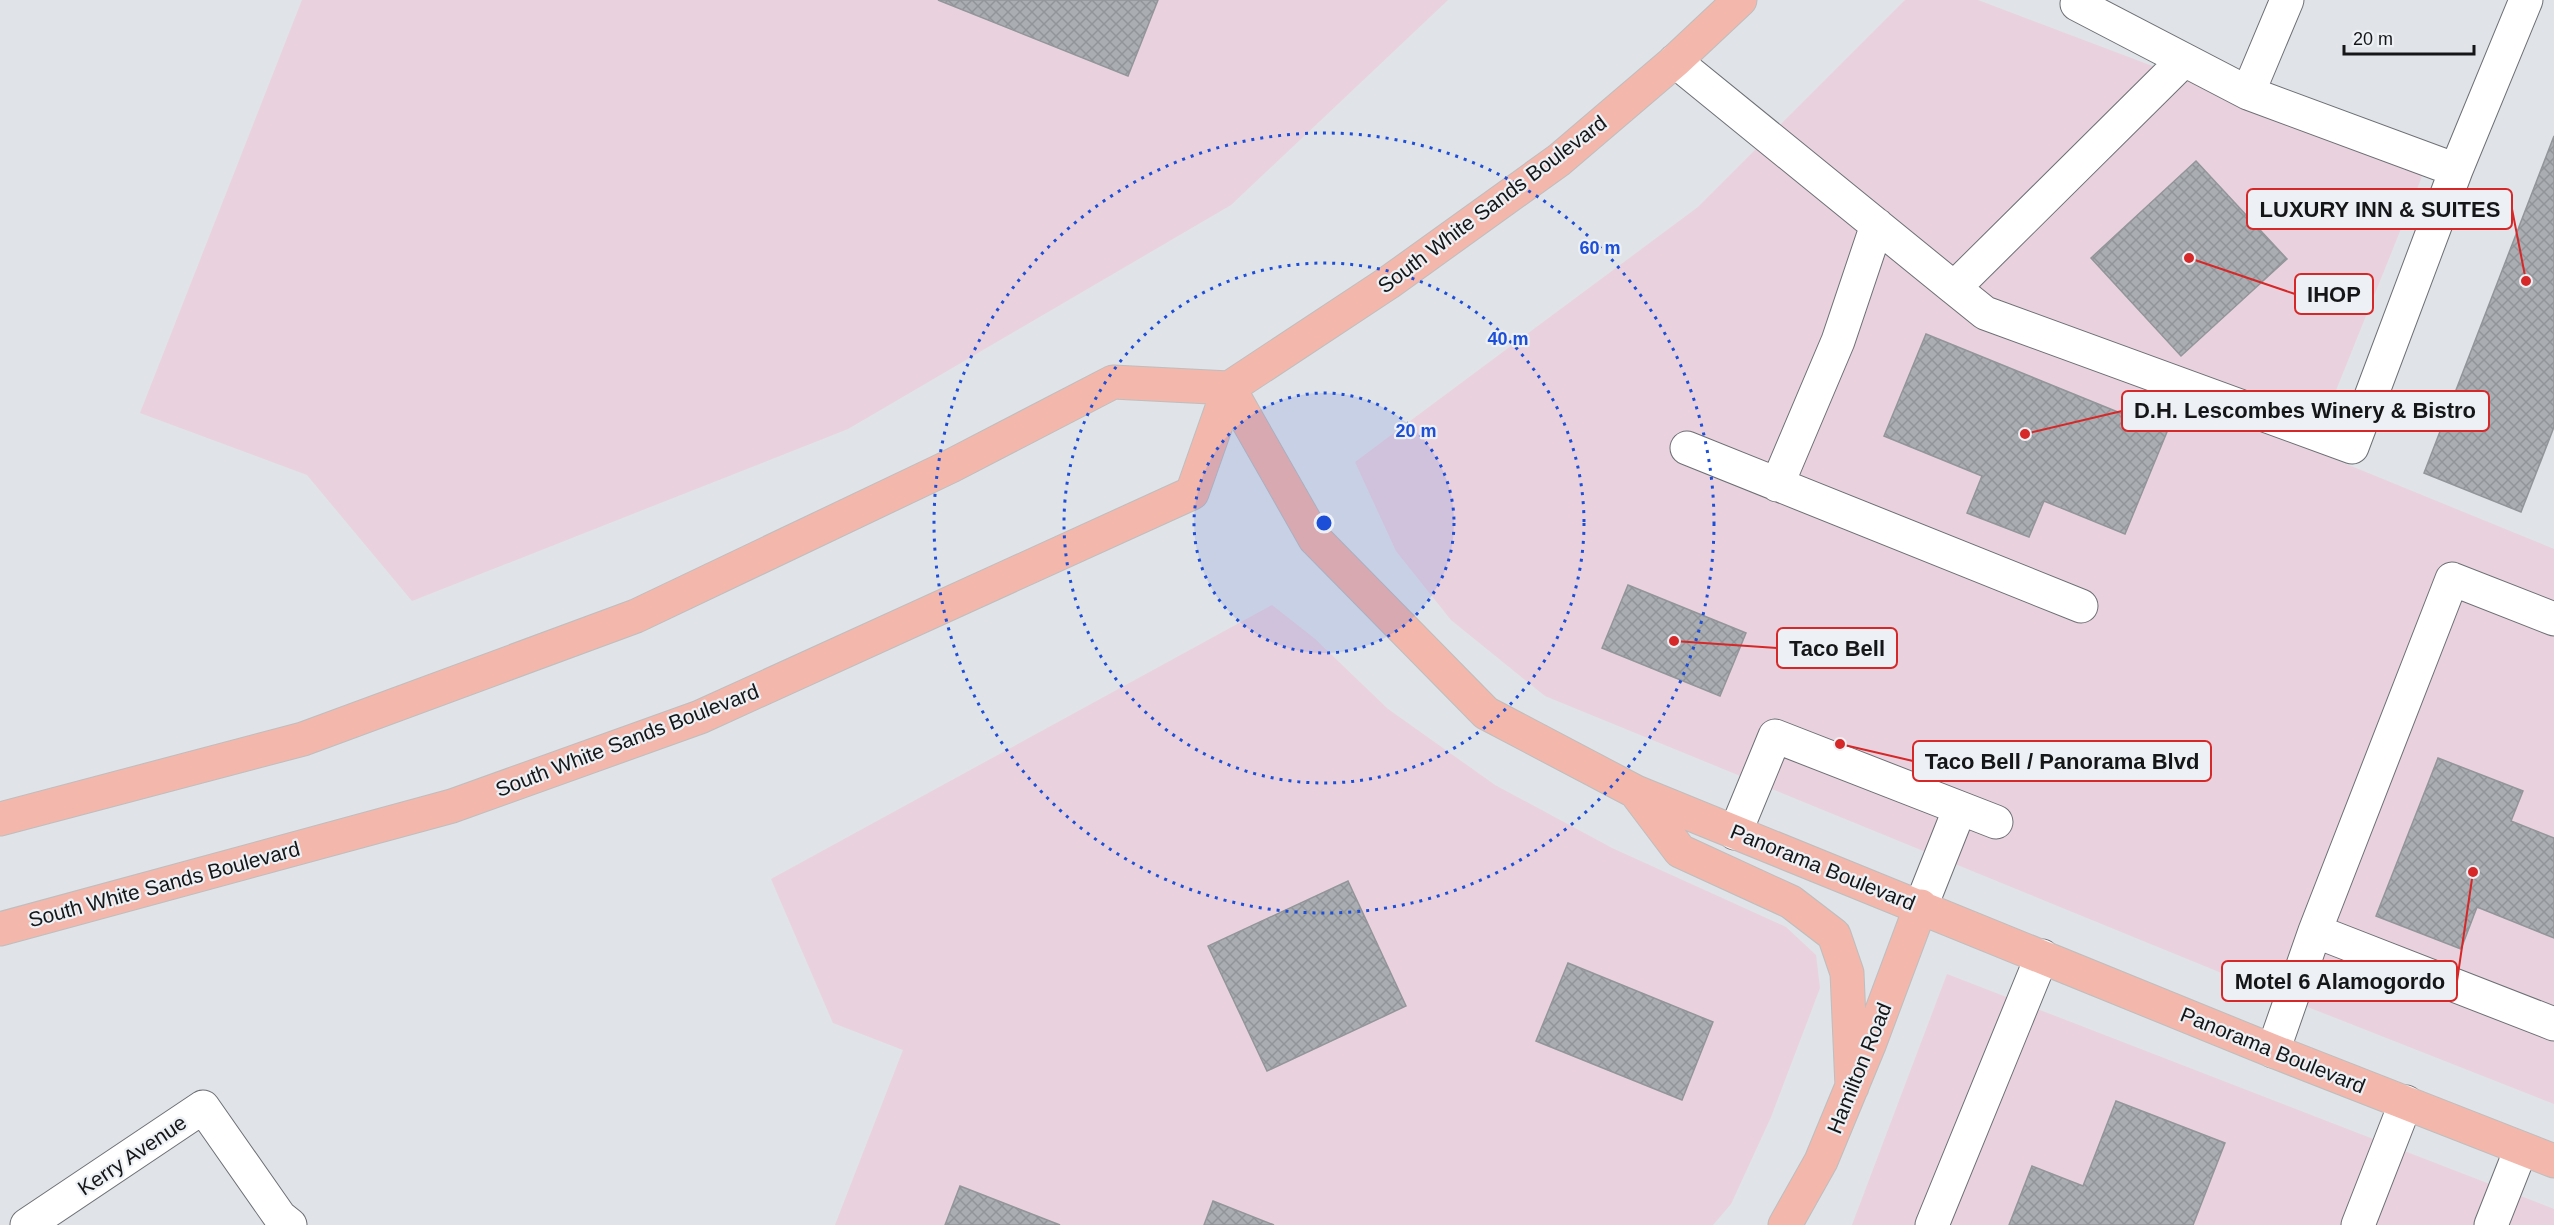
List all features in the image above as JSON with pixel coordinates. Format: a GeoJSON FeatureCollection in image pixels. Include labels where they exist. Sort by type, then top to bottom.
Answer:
{"type":"FeatureCollection","features":[{"type":"Feature","properties":{"kind":"main road","name":"South White Sands Boulevard"},"geometry":{"type":"LineString","coordinates":[[0,929],[452,806],[700,717],[1192,493],[1229,388],[1388,283],[1559,160],[1675,62],[1740,0]]}},
{"type":"Feature","properties":{"kind":"main road"},"geometry":{"type":"LineString","coordinates":[[0,819],[303,739],[636,616],[951,466],[1113,382],[1229,388]]}},
{"type":"Feature","properties":{"kind":"main road","name":"Panorama Boulevard"},"geometry":{"type":"LineString","coordinates":[[1229,388],[1314,539],[1486,713],[1636,792],[2273,1051],[2554,1161]]}},
{"type":"Feature","properties":{"kind":"main road"},"geometry":{"type":"LineString","coordinates":[[1636,792],[1680,851],[1791,902],[1834,934],[1847,973],[1852,1086]]}},
{"type":"Feature","properties":{"kind":"main road","name":"Hamilton Road"},"geometry":{"type":"LineString","coordinates":[[1789,1224],[1821,1161],[1921,906]]}},
{"type":"Feature","properties":{"kind":"street"},"geometry":{"type":"LineString","coordinates":[[2248,93],[2287,0]]}},
{"type":"Feature","properties":{"kind":"street"},"geometry":{"type":"LineString","coordinates":[[1675,62],[1985,313],[2352,447],[2456,170],[2526,0]]}},
{"type":"Feature","properties":{"kind":"street"},"geometry":{"type":"LineString","coordinates":[[2077,4],[2248,93],[2456,170]]}},
{"type":"Feature","properties":{"kind":"street"},"geometry":{"type":"LineString","coordinates":[[1954,288],[2184,60]]}},
{"type":"Feature","properties":{"kind":"street"},"geometry":{"type":"LineString","coordinates":[[1777,484],[1838,341],[1876,225]]}},
{"type":"Feature","properties":{"kind":"street"},"geometry":{"type":"LineString","coordinates":[[1687,448],[2081,606]]}},
{"type":"Feature","properties":{"kind":"street"},"geometry":{"type":"LineString","coordinates":[[2273,1051],[2315,931],[2452,579],[2554,619]]}},
{"type":"Feature","properties":{"kind":"street"},"geometry":{"type":"LineString","coordinates":[[1735,833],[1775,736],[1996,822]]}},
{"type":"Feature","properties":{"kind":"street"},"geometry":{"type":"LineString","coordinates":[[1921,906],[1960,808]]}},
{"type":"Feature","properties":{"kind":"street"},"geometry":{"type":"LineString","coordinates":[[2315,931],[2554,1024]]}},
{"type":"Feature","properties":{"kind":"street"},"geometry":{"type":"LineString","coordinates":[[1932,1225],[2042,956]]}},
{"type":"Feature","properties":{"kind":"street"},"geometry":{"type":"LineString","coordinates":[[2358,1225],[2406,1102]]}},
{"type":"Feature","properties":{"kind":"street","name":"Kerry Avenue"},"geometry":{"type":"LineString","coordinates":[[27,1225],[203,1107],[280,1217],[290,1225]]}},
{"type":"Feature","properties":{"kind":"street"},"geometry":{"type":"LineString","coordinates":[[2491,1225],[2521,1149]]}},
{"type":"Feature","properties":{"kind":"shaded area"},"geometry":{"type":"Polygon","coordinates":[[[302,0],[1448,0],[1231,205],[848,429],[412,601],[307,475],[140,413],[302,0]]]}},
{"type":"Feature","properties":{"kind":"shaded area"},"geometry":{"type":"Polygon","coordinates":[[[1905,0],[1978,0],[2425,169],[2312,450],[2554,549],[2554,1104],[2224,974],[1545,696],[1451,620],[1396,551],[1355,462],[1698,207],[1905,0]]]}},
{"type":"Feature","properties":{"kind":"shaded area"},"geometry":{"type":"Polygon","coordinates":[[[1272,605],[1314,638],[1388,709],[1495,785],[1612,848],[1786,927],[1816,955],[1820,988],[1771,1117],[1731,1204],[1713,1225],[835,1225],[903,1050],[833,1023],[771,879],[1272,605]]]}},
{"type":"Feature","properties":{"kind":"shaded area"},"geometry":{"type":"Polygon","coordinates":[[[1947,974],[2554,1209],[2554,1225],[1852,1225],[1947,974]]]}},
{"type":"Feature","properties":{"kind":"building"},"geometry":{"type":"Polygon","coordinates":[[[938,0],[1158,0],[1128,76],[938,0]]]}},
{"type":"Feature","properties":{"kind":"building"},"geometry":{"type":"Polygon","coordinates":[[[2554,136],[2554,427],[2521,512],[2424,473],[2554,136]]]}},
{"type":"Feature","properties":{"kind":"building"},"geometry":{"type":"Polygon","coordinates":[[[2196,161],[2287,259],[2181,356],[2091,258],[2196,161]]]}},
{"type":"Feature","properties":{"kind":"building"},"geometry":{"type":"Polygon","coordinates":[[[1926,334],[2167,432],[2125,534],[2044,501],[2029,537],[1967,513],[1982,476],[1884,436],[1926,334]]]}},
{"type":"Feature","properties":{"kind":"building"},"geometry":{"type":"Polygon","coordinates":[[[1628,585],[1746,633],[1720,696],[1602,648],[1628,585]]]}},
{"type":"Feature","properties":{"kind":"building"},"geometry":{"type":"Polygon","coordinates":[[[2438,758],[2523,791],[2511,821],[2554,838],[2554,938],[2477,907],[2461,949],[2376,916],[2438,758]]]}},
{"type":"Feature","properties":{"kind":"building"},"geometry":{"type":"Polygon","coordinates":[[[1348,881],[1406,1006],[1267,1071],[1208,946],[1348,881]]]}},
{"type":"Feature","properties":{"kind":"building"},"geometry":{"type":"Polygon","coordinates":[[[1568,963],[1713,1022],[1682,1100],[1536,1041],[1568,963]]]}},
{"type":"Feature","properties":{"kind":"building"},"geometry":{"type":"Polygon","coordinates":[[[2116,1101],[2225,1143],[2193,1225],[2009,1225],[2032,1166],[2083,1186],[2116,1101]]]}},
{"type":"Feature","properties":{"kind":"building"},"geometry":{"type":"Polygon","coordinates":[[[960,1186],[1060,1225],[945,1225],[960,1186]]]}},
{"type":"Feature","properties":{"kind":"building"},"geometry":{"type":"Polygon","coordinates":[[[1213,1201],[1274,1225],[1204,1225],[1213,1201]]]}},
{"type":"Feature","properties":{"kind":"place","name":"IHOP"},"geometry":{"type":"Point","coordinates":[2189,258]}},
{"type":"Feature","properties":{"kind":"place","name":"LUXURY INN & SUITES"},"geometry":{"type":"Point","coordinates":[2526,281]}},
{"type":"Feature","properties":{"kind":"place","name":"D.H. Lescombes Winery & Bistro"},"geometry":{"type":"Point","coordinates":[2025,434]}},
{"type":"Feature","properties":{"kind":"place","name":"Taco Bell"},"geometry":{"type":"Point","coordinates":[1674,641]}},
{"type":"Feature","properties":{"kind":"place","name":"Taco Bell / Panorama Blvd"},"geometry":{"type":"Point","coordinates":[1840,744]}},
{"type":"Feature","properties":{"kind":"place","name":"Motel 6 Alamogordo"},"geometry":{"type":"Point","coordinates":[2473,872]}}]}
